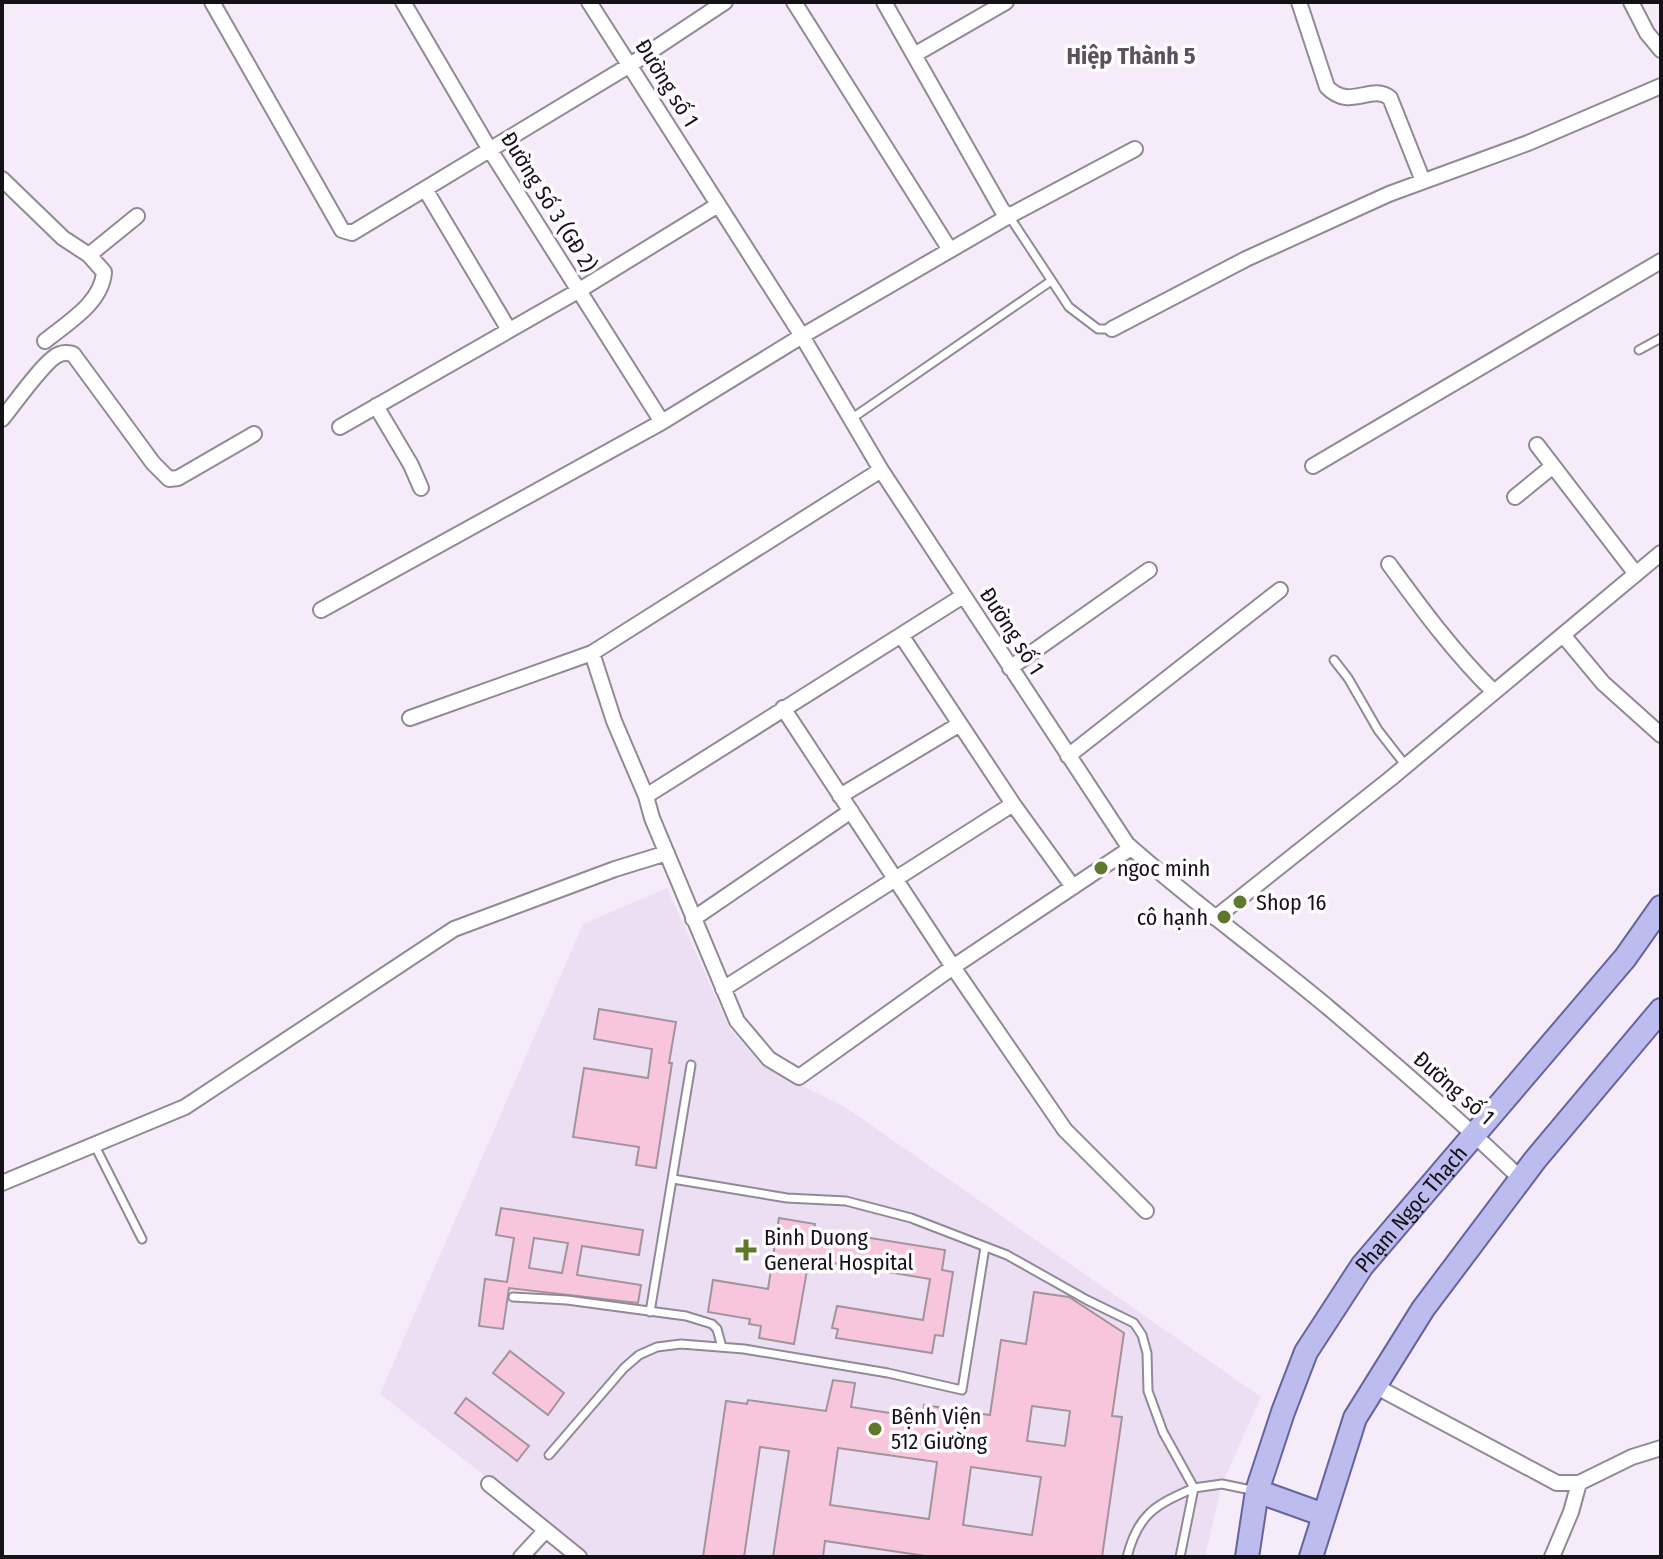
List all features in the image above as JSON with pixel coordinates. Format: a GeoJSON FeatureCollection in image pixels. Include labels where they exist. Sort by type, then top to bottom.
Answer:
{"type":"FeatureCollection","features":[{"type":"Feature","properties":{"kind":"main road","name":"Phạm Ngọc Thạch"},"geometry":{"type":"LineString","coordinates":[[1247,1557],[1257,1491],[1306,1352],[1362,1266],[1625,958],[1661,907]]}},
{"type":"Feature","properties":{"kind":"main road"},"geometry":{"type":"LineString","coordinates":[[1311,1557],[1355,1418],[1423,1309],[1521,1179],[1661,1010]]}},
{"type":"Feature","properties":{"kind":"main road"},"geometry":{"type":"LineString","coordinates":[[1257,1491],[1324,1515]]}},
{"type":"Feature","properties":{"kind":"street"},"geometry":{"type":"LineString","coordinates":[[212,2],[342,230],[352,233],[630,65],[725,2]]}},
{"type":"Feature","properties":{"kind":"street","name":"Đường Số 3 (GĐ 2)"},"geometry":{"type":"LineString","coordinates":[[403,2],[490,150],[662,422]]}},
{"type":"Feature","properties":{"kind":"street","name":"Đường số 1"},"geometry":{"type":"LineString","coordinates":[[589,2],[802,336],[881,470],[1131,848],[1180,892],[1329,1009],[1473,1133],[1521,1179]]}},
{"type":"Feature","properties":{"kind":"street"},"geometry":{"type":"LineString","coordinates":[[794,2],[950,250]]}},
{"type":"Feature","properties":{"kind":"street"},"geometry":{"type":"LineString","coordinates":[[884,2],[1002,210],[1009,216]]}},
{"type":"Feature","properties":{"kind":"street"},"geometry":{"type":"LineString","coordinates":[[914,55],[1006,2]]}},
{"type":"Feature","properties":{"kind":"street"},"geometry":{"type":"LineString","coordinates":[[1299,2],[1327,87],[1335,96],[1349,98],[1384,93],[1390,98],[1423,181]]}},
{"type":"Feature","properties":{"kind":"street"},"geometry":{"type":"LineString","coordinates":[[1631,2],[1647,33],[1661,50]]}},
{"type":"Feature","properties":{"kind":"street"},"geometry":{"type":"LineString","coordinates":[[1112,329],[1246,259],[1389,194],[1528,143],[1661,86]]}},
{"type":"Feature","properties":{"kind":"street"},"geometry":{"type":"LineString","coordinates":[[321,610],[662,422],[950,250],[1135,149]]}},
{"type":"Feature","properties":{"kind":"street"},"geometry":{"type":"LineString","coordinates":[[2,179],[63,238],[89,255],[104,272],[104,281],[95,299],[45,341]]}},
{"type":"Feature","properties":{"kind":"street"},"geometry":{"type":"LineString","coordinates":[[425,189],[509,330]]}},
{"type":"Feature","properties":{"kind":"street"},"geometry":{"type":"LineString","coordinates":[[340,427],[578,291],[718,205]]}},
{"type":"Feature","properties":{"kind":"street"},"geometry":{"type":"LineString","coordinates":[[89,255],[137,216]]}},
{"type":"Feature","properties":{"kind":"street"},"geometry":{"type":"LineString","coordinates":[[1313,466],[1661,261]]}},
{"type":"Feature","properties":{"kind":"street"},"geometry":{"type":"LineString","coordinates":[[2,419],[50,361],[64,352],[73,354],[153,463],[169,479],[186,474],[254,434]]}},
{"type":"Feature","properties":{"kind":"street"},"geometry":{"type":"LineString","coordinates":[[376,406],[421,488]]}},
{"type":"Feature","properties":{"kind":"street"},"geometry":{"type":"LineString","coordinates":[[1537,445],[1636,574]]}},
{"type":"Feature","properties":{"kind":"street"},"geometry":{"type":"LineString","coordinates":[[1515,497],[1553,466]]}},
{"type":"Feature","properties":{"kind":"street"},"geometry":{"type":"LineString","coordinates":[[410,718],[592,653],[881,470]]}},
{"type":"Feature","properties":{"kind":"street"},"geometry":{"type":"LineString","coordinates":[[1215,918],[1406,766],[1661,553]]}},
{"type":"Feature","properties":{"kind":"street"},"geometry":{"type":"LineString","coordinates":[[1389,564],[1440,633],[1494,692]]}},
{"type":"Feature","properties":{"kind":"street"},"geometry":{"type":"LineString","coordinates":[[1010,668],[1149,570]]}},
{"type":"Feature","properties":{"kind":"street"},"geometry":{"type":"LineString","coordinates":[[1068,756],[1280,590]]}},
{"type":"Feature","properties":{"kind":"street"},"geometry":{"type":"LineString","coordinates":[[646,796],[963,596]]}},
{"type":"Feature","properties":{"kind":"street"},"geometry":{"type":"LineString","coordinates":[[901,635],[1013,804],[1073,887]]}},
{"type":"Feature","properties":{"kind":"street"},"geometry":{"type":"LineString","coordinates":[[1563,635],[1603,683],[1661,735]]}},
{"type":"Feature","properties":{"kind":"street"},"geometry":{"type":"LineString","coordinates":[[592,653],[614,721],[737,1021],[769,1059],[799,1077],[953,967],[1131,848]]}},
{"type":"Feature","properties":{"kind":"street"},"geometry":{"type":"LineString","coordinates":[[783,708],[953,967],[1065,1130],[1146,1211]]}},
{"type":"Feature","properties":{"kind":"street"},"geometry":{"type":"LineString","coordinates":[[840,796],[960,724]]}},
{"type":"Feature","properties":{"kind":"street"},"geometry":{"type":"LineString","coordinates":[[723,989],[1013,804]]}},
{"type":"Feature","properties":{"kind":"street"},"geometry":{"type":"LineString","coordinates":[[693,919],[851,811]]}},
{"type":"Feature","properties":{"kind":"street"},"geometry":{"type":"LineString","coordinates":[[2,1183],[185,1107],[454,929],[615,869],[667,853]]}},
{"type":"Feature","properties":{"kind":"street"},"geometry":{"type":"LineString","coordinates":[[1375,1386],[1557,1483],[1579,1483],[1632,1457],[1661,1448]]}},
{"type":"Feature","properties":{"kind":"street"},"geometry":{"type":"LineString","coordinates":[[1556,1555],[1579,1483]]}},
{"type":"Feature","properties":{"kind":"street"},"geometry":{"type":"LineString","coordinates":[[489,1484],[579,1557]]}},
{"type":"Feature","properties":{"kind":"street"},"geometry":{"type":"LineString","coordinates":[[521,1557],[546,1530]]}},
{"type":"Feature","properties":{"kind":"lane"},"geometry":{"type":"LineString","coordinates":[[1009,216],[1069,307],[1098,329],[1112,329]]}},
{"type":"Feature","properties":{"kind":"lane"},"geometry":{"type":"LineString","coordinates":[[851,419],[1051,281]]}},
{"type":"Feature","properties":{"kind":"lane"},"geometry":{"type":"LineString","coordinates":[[1639,350],[1661,338]]}},
{"type":"Feature","properties":{"kind":"lane"},"geometry":{"type":"LineString","coordinates":[[1334,660],[1378,730],[1406,766]]}},
{"type":"Feature","properties":{"kind":"lane"},"geometry":{"type":"LineString","coordinates":[[650,1312],[691,1065]]}},
{"type":"Feature","properties":{"kind":"lane"},"geometry":{"type":"LineString","coordinates":[[95,1146],[142,1239]]}},
{"type":"Feature","properties":{"kind":"lane"},"geometry":{"type":"LineString","coordinates":[[673,1179],[787,1198],[846,1201],[911,1218],[1007,1255],[1134,1323],[1142,1335],[1147,1353],[1148,1391],[1153,1405],[1163,1432],[1194,1488],[1180,1557]]}},
{"type":"Feature","properties":{"kind":"lane"},"geometry":{"type":"LineString","coordinates":[[549,1455],[624,1368],[639,1355],[657,1347],[681,1344],[722,1347],[888,1373],[962,1390],[985,1247]]}},
{"type":"Feature","properties":{"kind":"lane"},"geometry":{"type":"LineString","coordinates":[[513,1297],[567,1300],[686,1316],[712,1324],[717,1329],[722,1347]]}},
{"type":"Feature","properties":{"kind":"lane"},"geometry":{"type":"LineString","coordinates":[[1127,1557],[1132,1538],[1143,1518],[1159,1503],[1194,1488],[1222,1484],[1257,1491]]}},
{"type":"Feature","properties":{"kind":"shaded area","name":"Binh Duong General Hospital"},"geometry":{"type":"Polygon","coordinates":[[[667,888],[730,1029],[763,1066],[845,1107],[1261,1397],[1222,1484],[1205,1557],[589,1557],[380,1394],[583,924],[667,888]]]}},
{"type":"Feature","properties":{"kind":"building"},"geometry":{"type":"Polygon","coordinates":[[[599,1009],[676,1022],[656,1168],[636,1165],[639,1147],[573,1137],[584,1068],[648,1078],[652,1049],[594,1039],[599,1009]]]}},
{"type":"Feature","properties":{"kind":"building"},"geometry":{"type":"Polygon","coordinates":[[[501,1208],[643,1230],[639,1255],[582,1246],[577,1275],[641,1285],[638,1303],[509,1288],[503,1329],[479,1326],[485,1279],[507,1282],[514,1238],[496,1235],[501,1208]],[[534,1238],[529,1268],[562,1273],[568,1243],[534,1238]]]}},
{"type":"Feature","properties":{"kind":"building"},"geometry":{"type":"Polygon","coordinates":[[[779,1218],[815,1224],[814,1229],[945,1250],[942,1270],[953,1272],[943,1336],[935,1335],[932,1353],[836,1338],[838,1329],[832,1328],[837,1306],[923,1320],[930,1279],[809,1259],[794,1344],[759,1338],[761,1326],[749,1324],[750,1319],[708,1312],[713,1280],[768,1289],[779,1218]]]}},
{"type":"Feature","properties":{"kind":"building","name":"Bệnh Viện 512 Giường"},"geometry":{"type":"Polygon","coordinates":[[[1034,1292],[1069,1297],[1124,1333],[1112,1416],[1122,1417],[1102,1557],[932,1557],[825,1541],[823,1557],[773,1557],[789,1451],[760,1447],[744,1557],[703,1557],[726,1401],[747,1404],[748,1400],[826,1411],[833,1380],[855,1383],[851,1407],[922,1418],[924,1405],[990,1415],[1001,1340],[1026,1344],[1034,1292]],[[1032,1406],[1027,1441],[1065,1446],[1070,1411],[1032,1406]],[[838,1448],[830,1505],[929,1519],[937,1462],[838,1448]],[[971,1467],[963,1525],[1032,1535],[1041,1477],[971,1467]]]}},
{"type":"Feature","properties":{"kind":"building"},"geometry":{"type":"Polygon","coordinates":[[[510,1351],[564,1393],[548,1415],[493,1373],[510,1351]]]}},
{"type":"Feature","properties":{"kind":"building"},"geometry":{"type":"Polygon","coordinates":[[[466,1398],[529,1446],[517,1461],[455,1413],[466,1398]]]}},
{"type":"Feature","properties":{"kind":"place","name":"ngoc minh"},"geometry":{"type":"Point","coordinates":[1101,868]}},
{"type":"Feature","properties":{"kind":"place","name":"Shop 16"},"geometry":{"type":"Point","coordinates":[1240,902]}},
{"type":"Feature","properties":{"kind":"place","name":"cô hạnh"},"geometry":{"type":"Point","coordinates":[1224,917]}},
{"type":"Feature","properties":{"kind":"place","name":"Binh Duong General Hospital"},"geometry":{"type":"Point","coordinates":[746,1250]}},
{"type":"Feature","properties":{"kind":"place","name":"Bệnh Viện 512 Giường"},"geometry":{"type":"Point","coordinates":[875,1429]}},
{"type":"Feature","properties":{"kind":"district","name":"Hiệp Thành 5"},"geometry":{"type":"Point","coordinates":[1131,56]}}]}
